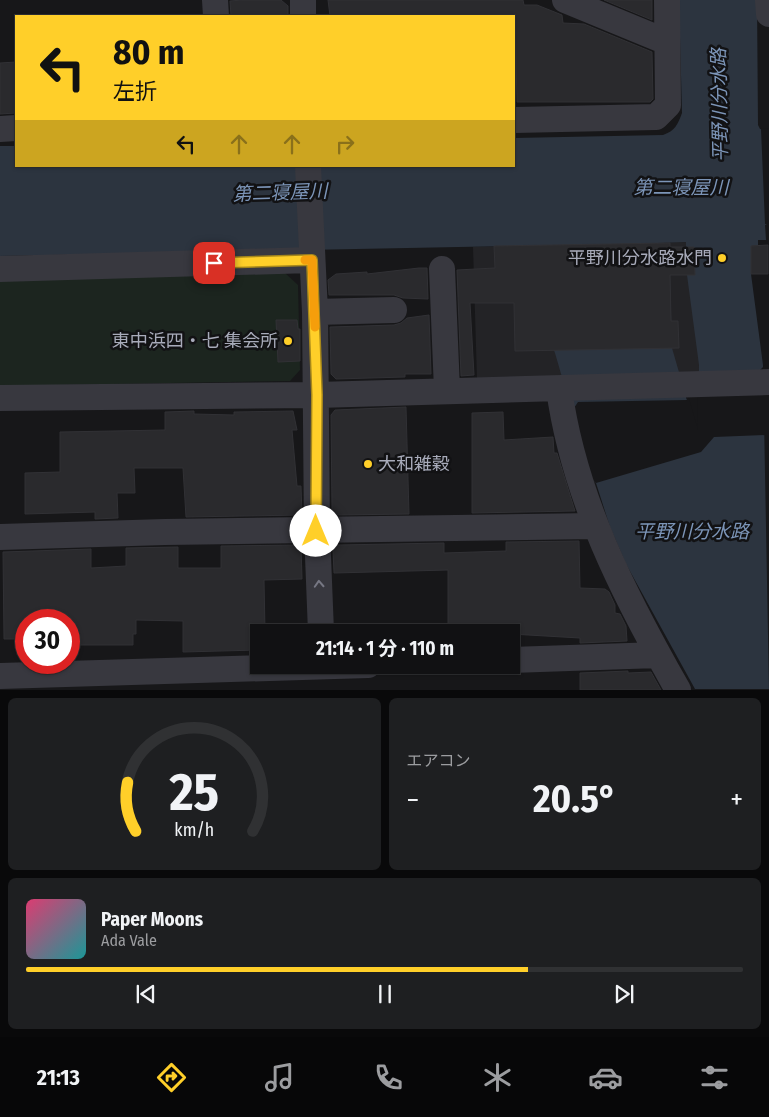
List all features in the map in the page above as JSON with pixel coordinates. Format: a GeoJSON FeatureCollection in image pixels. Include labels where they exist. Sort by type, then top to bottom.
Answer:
{"type":"FeatureCollection","features":[{"type":"Feature","properties":{"kind":"street"},"geometry":{"type":"LineString","coordinates":[[215,0],[216,15]]}},
{"type":"Feature","properties":{"kind":"street"},"geometry":{"type":"LineString","coordinates":[[303,0],[303,15]]}},
{"type":"Feature","properties":{"kind":"street"},"geometry":{"type":"LineString","coordinates":[[565,0],[667,42]]}},
{"type":"Feature","properties":{"kind":"street"},"geometry":{"type":"LineString","coordinates":[[515,120],[656,117],[668,105],[667,0]]}},
{"type":"Feature","properties":{"kind":"street"},"geometry":{"type":"LineString","coordinates":[[768,0],[769,14]]}},
{"type":"Feature","properties":{"kind":"street"},"geometry":{"type":"LineString","coordinates":[[0,129],[15,128]]}},
{"type":"Feature","properties":{"kind":"street"},"geometry":{"type":"LineString","coordinates":[[308,167],[317,395],[316,531],[321,624]]}},
{"type":"Feature","properties":{"kind":"street"},"geometry":{"type":"LineString","coordinates":[[0,269],[311,258]]}},
{"type":"Feature","properties":{"kind":"street"},"geometry":{"type":"LineString","coordinates":[[442,269],[446,390]]}},
{"type":"Feature","properties":{"kind":"street"},"geometry":{"type":"LineString","coordinates":[[314,312],[394,310]]}},
{"type":"Feature","properties":{"kind":"street"},"geometry":{"type":"LineString","coordinates":[[0,398],[317,395],[446,390],[683,386],[768,382]]}},
{"type":"Feature","properties":{"kind":"street"},"geometry":{"type":"LineString","coordinates":[[560,389],[564,423],[594,526],[658,655],[678,690]]}},
{"type":"Feature","properties":{"kind":"street"},"geometry":{"type":"LineString","coordinates":[[0,537],[165,532],[594,526]]}},
{"type":"Feature","properties":{"kind":"street"},"geometry":{"type":"LineString","coordinates":[[520,660],[658,655]]}},
{"type":"Feature","properties":{"kind":"street"},"geometry":{"type":"LineString","coordinates":[[0,676],[323,674]]}},
{"type":"Feature","properties":{"kind":"shaded area"},"geometry":{"type":"Polygon","coordinates":[[[686,242],[694,246],[694,252],[751,251],[751,245],[768,245],[768,274],[751,274],[699,365],[699,373],[477,379],[473,247],[686,242]]]}},
{"type":"Feature","properties":{"kind":"shaded area"},"geometry":{"type":"Polygon","coordinates":[[[285,273],[298,285],[300,370],[290,381],[0,386],[0,277],[285,273]]]}},
{"type":"Feature","properties":{"kind":"water"},"geometry":{"type":"Polygon","coordinates":[[[679,0],[757,0],[758,125],[760,129],[769,130],[769,223],[765,225],[766,240],[758,240],[758,245],[751,246],[751,274],[763,365],[769,689],[695,689],[626,564],[610,527],[596,483],[591,478],[555,353],[514,246],[0,256],[0,146],[15,146],[15,167],[515,167],[515,138],[663,135],[676,127],[682,113],[679,0]],[[686,242],[631,244],[670,273],[672,348],[698,438],[699,365],[687,275],[694,247],[686,247],[686,242]]]}},
{"type":"Feature","properties":{"kind":"pier"},"geometry":{"type":"Polygon","coordinates":[[[769,128],[769,224],[765,224],[761,129],[769,128]]]}},
{"type":"Feature","properties":{"kind":"pier"},"geometry":{"type":"Polygon","coordinates":[[[766,364],[766,435],[714,437],[701,452],[596,483],[591,478],[572,411],[578,402],[687,400],[679,374],[682,374],[698,430],[697,373],[759,371],[766,364]]]}},
{"type":"Feature","properties":{"kind":"building"},"geometry":{"type":"Polygon","coordinates":[[[281,0],[288,6],[288,15],[231,15],[230,1],[281,0]]]}},
{"type":"Feature","properties":{"kind":"building"},"geometry":{"type":"Polygon","coordinates":[[[328,0],[523,0],[524,5],[537,5],[562,15],[563,23],[584,24],[652,52],[653,99],[650,102],[517,102],[515,15],[330,15],[328,0]]]}},
{"type":"Feature","properties":{"kind":"building"},"geometry":{"type":"Polygon","coordinates":[[[604,0],[652,0],[652,20],[604,0]]]}},
{"type":"Feature","properties":{"kind":"building"},"geometry":{"type":"Polygon","coordinates":[[[15,62],[15,113],[0,114],[0,63],[15,62]]]}},
{"type":"Feature","properties":{"kind":"building"},"geometry":{"type":"Polygon","coordinates":[[[670,243],[670,247],[694,247],[695,275],[670,275],[671,321],[678,321],[679,348],[515,351],[514,303],[470,303],[474,375],[461,376],[457,270],[495,268],[494,246],[670,243]]]}},
{"type":"Feature","properties":{"kind":"building"},"geometry":{"type":"Polygon","coordinates":[[[768,245],[768,274],[751,274],[751,246],[768,245]]]}},
{"type":"Feature","properties":{"kind":"building"},"geometry":{"type":"Polygon","coordinates":[[[427,268],[428,299],[403,298],[394,295],[329,295],[328,280],[336,274],[367,272],[367,274],[427,268]]]}},
{"type":"Feature","properties":{"kind":"building"},"geometry":{"type":"Polygon","coordinates":[[[429,315],[431,374],[405,374],[405,377],[336,379],[331,374],[330,327],[394,325],[401,323],[407,318],[429,315]]]}},
{"type":"Feature","properties":{"kind":"building","name":"東中浜四・七 集会所"},"geometry":{"type":"Polygon","coordinates":[[[276,320],[297,320],[298,329],[300,329],[300,361],[278,362],[276,320]]]}},
{"type":"Feature","properties":{"kind":"building","name":"大和雑穀"},"geometry":{"type":"Polygon","coordinates":[[[406,407],[409,514],[336,515],[332,510],[331,415],[335,410],[406,407]]]}},
{"type":"Feature","properties":{"kind":"building"},"geometry":{"type":"Polygon","coordinates":[[[194,411],[194,414],[234,415],[234,412],[293,411],[297,430],[292,430],[297,486],[301,486],[302,515],[186,517],[183,468],[134,468],[135,493],[117,493],[118,518],[95,519],[95,512],[25,514],[25,473],[60,472],[60,432],[165,430],[165,412],[194,411]]]}},
{"type":"Feature","properties":{"kind":"building"},"geometry":{"type":"Polygon","coordinates":[[[503,412],[504,440],[553,437],[554,453],[557,453],[575,511],[472,513],[472,413],[503,412]]]}},
{"type":"Feature","properties":{"kind":"building"},"geometry":{"type":"Polygon","coordinates":[[[579,541],[580,588],[605,589],[609,592],[615,605],[615,613],[620,614],[626,626],[627,641],[580,643],[580,638],[520,635],[520,624],[448,624],[448,570],[334,573],[333,550],[338,545],[444,543],[444,553],[506,551],[506,542],[579,541]]]}},
{"type":"Feature","properties":{"kind":"building"},"geometry":{"type":"Polygon","coordinates":[[[301,545],[302,579],[264,580],[265,624],[250,624],[250,650],[183,652],[183,621],[136,620],[136,634],[133,634],[133,645],[80,645],[80,609],[15,609],[15,639],[4,639],[3,552],[91,549],[91,568],[126,566],[126,548],[178,547],[178,568],[221,568],[221,546],[301,545]]]}},
{"type":"Feature","properties":{"kind":"building"},"geometry":{"type":"Polygon","coordinates":[[[628,671],[628,673],[651,672],[661,690],[580,690],[580,673],[628,671]]]}},
{"type":"Feature","properties":{"kind":"slow traffic"},"geometry":{"type":"LineString","coordinates":[[305,260],[312,260],[315,327]]}},
{"type":"Feature","properties":{"kind":"place","name":"平野川分水路水門"},"geometry":{"type":"Point","coordinates":[722,258]}},
{"type":"Feature","properties":{"kind":"place","name":"東中浜四・七 集会所"},"geometry":{"type":"Point","coordinates":[288,341]}},
{"type":"Feature","properties":{"kind":"place","name":"大和雑穀"},"geometry":{"type":"Point","coordinates":[368,464]}},
{"type":"Feature","properties":{"kind":"route"},"geometry":{"type":"LineString","coordinates":[[214,263],[312,260],[317,395],[316,531]]}},
{"type":"Feature","properties":{"kind":"water label","name":"平野川分水路"},"geometry":{"type":"Point","coordinates":[719,105]}},
{"type":"Feature","properties":{"kind":"water label","name":"第二寝屋川"},"geometry":{"type":"Point","coordinates":[681,187]}},
{"type":"Feature","properties":{"kind":"water label","name":"第二寝屋川"},"geometry":{"type":"Point","coordinates":[280,192]}},
{"type":"Feature","properties":{"kind":"water label","name":"平野川分水路"},"geometry":{"type":"Point","coordinates":[692,531]}}]}
